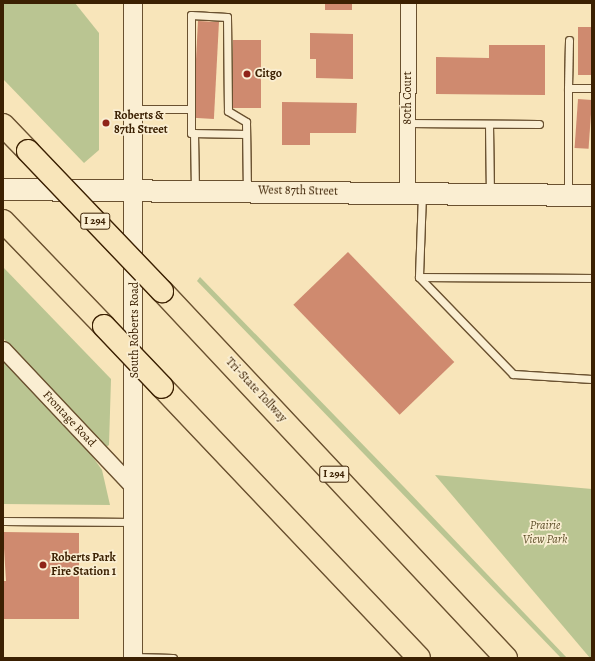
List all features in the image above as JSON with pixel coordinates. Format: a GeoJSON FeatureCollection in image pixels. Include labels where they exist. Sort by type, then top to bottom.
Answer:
{"type":"FeatureCollection","features":[{"type":"Feature","properties":{"kind":"highway","name":"Tri-State Tollway"},"geometry":{"type":"LineString","coordinates":[[3,124],[162,291],[506,658]]}},
{"type":"Feature","properties":{"kind":"highway"},"geometry":{"type":"LineString","coordinates":[[3,220],[419,658]]}},
{"type":"Feature","properties":{"kind":"main road","name":"West 87th Street"},"geometry":{"type":"LineString","coordinates":[[3,189],[195,189],[592,194]]}},
{"type":"Feature","properties":{"kind":"street","name":"South Roberts Road"},"geometry":{"type":"LineString","coordinates":[[133,3],[135,189],[133,658]]}},
{"type":"Feature","properties":{"kind":"street","name":"80th Court"},"geometry":{"type":"LineString","coordinates":[[408,3],[408,123],[414,192]]}},
{"type":"Feature","properties":{"kind":"street","name":"Frontage Road"},"geometry":{"type":"LineString","coordinates":[[3,349],[134,488]]}},
{"type":"Feature","properties":{"kind":"lane"},"geometry":{"type":"LineString","coordinates":[[246,134],[191,133],[191,15],[226,14],[228,111],[246,122],[247,190]]}},
{"type":"Feature","properties":{"kind":"lane"},"geometry":{"type":"LineString","coordinates":[[568,40],[568,194]]}},
{"type":"Feature","properties":{"kind":"lane"},"geometry":{"type":"LineString","coordinates":[[568,88],[592,88]]}},
{"type":"Feature","properties":{"kind":"lane"},"geometry":{"type":"LineString","coordinates":[[134,109],[190,108]]}},
{"type":"Feature","properties":{"kind":"lane"},"geometry":{"type":"LineString","coordinates":[[408,123],[539,124]]}},
{"type":"Feature","properties":{"kind":"lane"},"geometry":{"type":"LineString","coordinates":[[489,124],[490,193]]}},
{"type":"Feature","properties":{"kind":"lane"},"geometry":{"type":"LineString","coordinates":[[194,133],[195,189]]}},
{"type":"Feature","properties":{"kind":"lane"},"geometry":{"type":"LineString","coordinates":[[414,192],[419,277],[513,374],[592,379]]}},
{"type":"Feature","properties":{"kind":"lane"},"geometry":{"type":"LineString","coordinates":[[419,277],[592,278]]}},
{"type":"Feature","properties":{"kind":"lane"},"geometry":{"type":"LineString","coordinates":[[3,521],[134,522]]}},
{"type":"Feature","properties":{"kind":"lane"},"geometry":{"type":"LineString","coordinates":[[133,658],[173,658]]}},
{"type":"Feature","properties":{"kind":"green space"},"geometry":{"type":"Polygon","coordinates":[[[3,3],[75,3],[99,33],[99,150],[84,163],[3,79],[3,3]]]}},
{"type":"Feature","properties":{"kind":"green space"},"geometry":{"type":"Polygon","coordinates":[[[3,267],[111,379],[109,445],[106,447],[3,338],[3,267]]]}},
{"type":"Feature","properties":{"kind":"green space"},"geometry":{"type":"Polygon","coordinates":[[[200,277],[403,486],[567,658],[561,658],[197,281],[200,277]]]}},
{"type":"Feature","properties":{"kind":"green space"},"geometry":{"type":"Polygon","coordinates":[[[3,360],[90,453],[102,470],[110,505],[3,504],[3,360]]]}},
{"type":"Feature","properties":{"kind":"green space","name":"Prairie View Park"},"geometry":{"type":"Polygon","coordinates":[[[435,475],[592,489],[592,658],[590,658],[435,475]]]}},
{"type":"Feature","properties":{"kind":"building"},"geometry":{"type":"Polygon","coordinates":[[[325,3],[352,3],[352,10],[325,10],[325,3]]]}},
{"type":"Feature","properties":{"kind":"building"},"geometry":{"type":"Polygon","coordinates":[[[198,21],[219,22],[214,119],[193,118],[198,21]]]}},
{"type":"Feature","properties":{"kind":"building"},"geometry":{"type":"Polygon","coordinates":[[[578,27],[592,27],[592,75],[578,75],[578,27]]]}},
{"type":"Feature","properties":{"kind":"building"},"geometry":{"type":"Polygon","coordinates":[[[310,33],[353,34],[353,79],[316,78],[316,59],[310,59],[310,33]]]}},
{"type":"Feature","properties":{"kind":"building","name":"Citgo"},"geometry":{"type":"Polygon","coordinates":[[[233,40],[261,40],[261,108],[233,108],[233,40]]]}},
{"type":"Feature","properties":{"kind":"building"},"geometry":{"type":"Polygon","coordinates":[[[489,45],[545,45],[545,95],[436,94],[436,57],[489,58],[489,45]]]}},
{"type":"Feature","properties":{"kind":"building"},"geometry":{"type":"Polygon","coordinates":[[[578,99],[592,100],[589,149],[575,148],[578,99]]]}},
{"type":"Feature","properties":{"kind":"building"},"geometry":{"type":"Polygon","coordinates":[[[282,102],[357,103],[356,133],[310,133],[310,145],[282,145],[282,102]]]}},
{"type":"Feature","properties":{"kind":"building"},"geometry":{"type":"Polygon","coordinates":[[[348,252],[454,362],[400,415],[293,305],[348,252]]]}},
{"type":"Feature","properties":{"kind":"building","name":"Roberts Park Fire Station 1"},"geometry":{"type":"Polygon","coordinates":[[[3,532],[79,533],[79,619],[3,619],[3,581],[6,581],[3,532]]]}},
{"type":"Feature","properties":{"kind":"place","name":"Citgo"},"geometry":{"type":"Point","coordinates":[247,74]}},
{"type":"Feature","properties":{"kind":"place","name":"Roberts & 87th Street"},"geometry":{"type":"Point","coordinates":[106,123]}},
{"type":"Feature","properties":{"kind":"place","name":"Roberts Park Fire Station 1"},"geometry":{"type":"Point","coordinates":[43,565]}}]}
